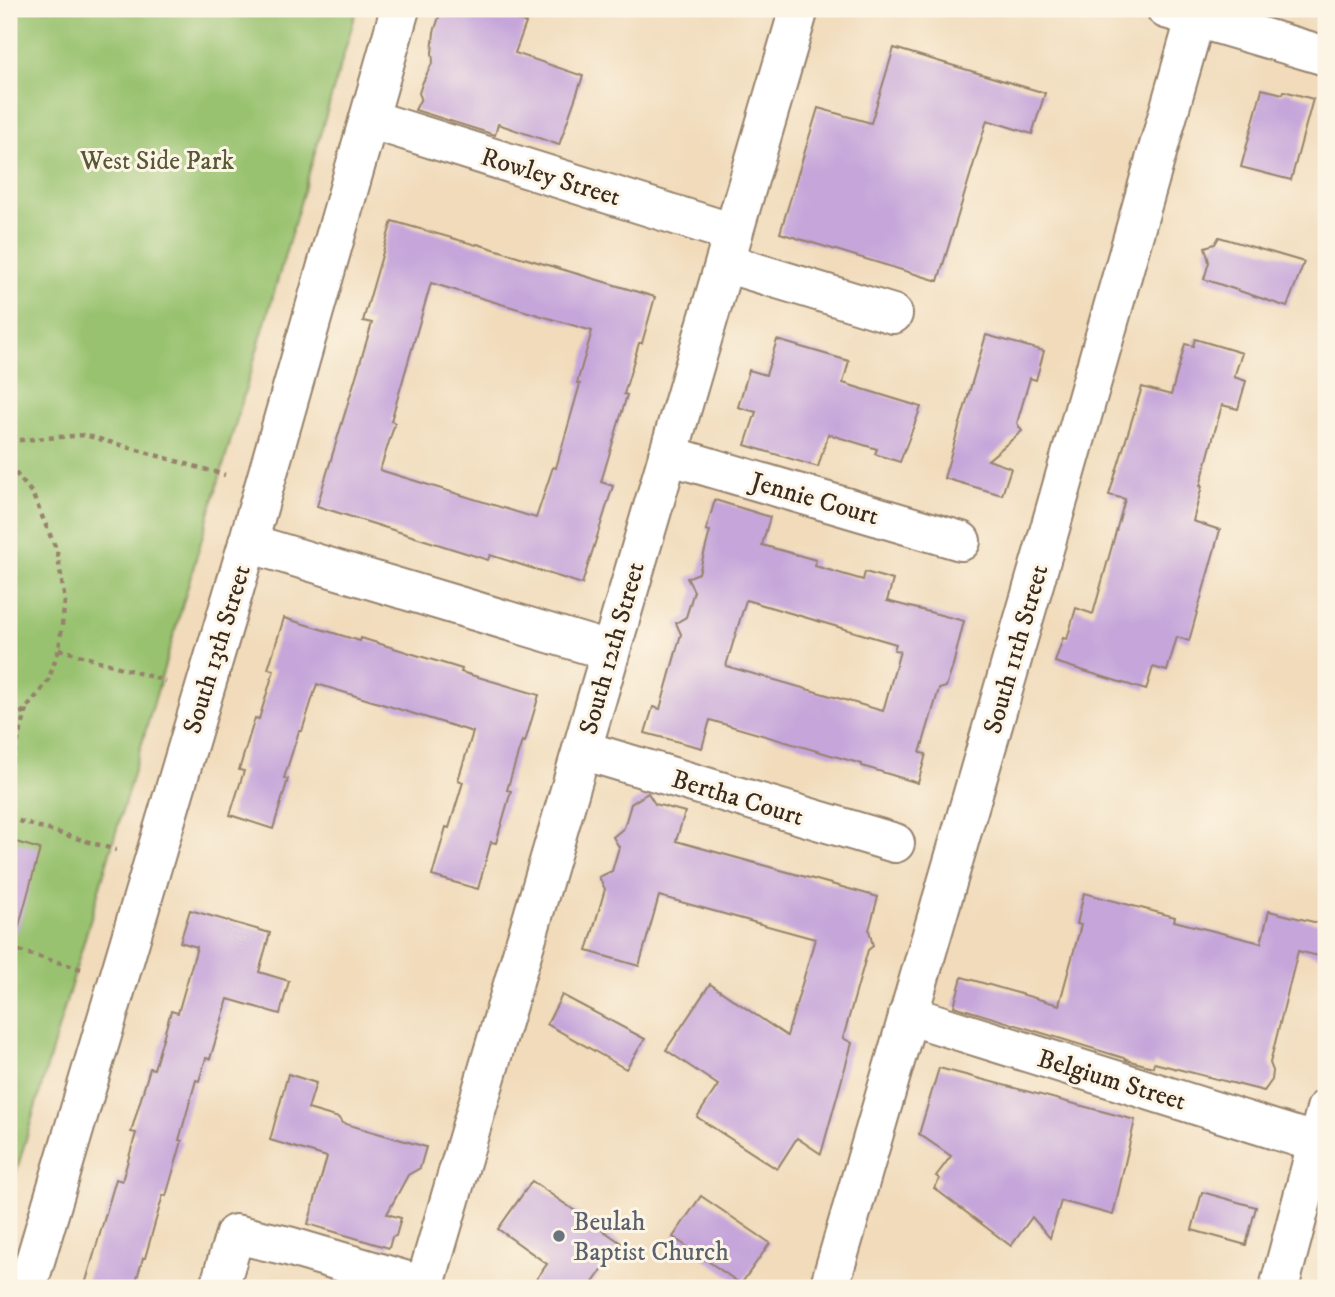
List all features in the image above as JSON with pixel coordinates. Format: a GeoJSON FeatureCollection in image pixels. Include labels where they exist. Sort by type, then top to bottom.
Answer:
{"type":"FeatureCollection","features":[{"type":"Feature","properties":{"kind":"street","name":"South 13th Street"},"geometry":{"type":"LineString","coordinates":[[27,1288],[248,543],[400,9]]}},
{"type":"Feature","properties":{"kind":"street","name":"South 12th Street"},"geometry":{"type":"LineString","coordinates":[[424,1287],[799,9]]}},
{"type":"Feature","properties":{"kind":"street"},"geometry":{"type":"LineString","coordinates":[[1187,12],[1326,56]]}},
{"type":"Feature","properties":{"kind":"street","name":"South 11th Street"},"geometry":{"type":"LineString","coordinates":[[829,1288],[1043,553],[1187,12]]}},
{"type":"Feature","properties":{"kind":"street","name":"Rowley Street"},"geometry":{"type":"LineString","coordinates":[[369,119],[729,248],[893,314]]}},
{"type":"Feature","properties":{"kind":"street","name":"Jennie Court"},"geometry":{"type":"LineString","coordinates":[[668,455],[961,541]]}},
{"type":"Feature","properties":{"kind":"street"},"geometry":{"type":"LineString","coordinates":[[248,543],[609,651]]}},
{"type":"Feature","properties":{"kind":"street","name":"Bertha Court"},"geometry":{"type":"LineString","coordinates":[[582,750],[895,843]]}},
{"type":"Feature","properties":{"kind":"street","name":"Belgium Street"},"geometry":{"type":"LineString","coordinates":[[908,1015],[1322,1126]]}},
{"type":"Feature","properties":{"kind":"street"},"geometry":{"type":"LineString","coordinates":[[1279,1288],[1322,1126]]}},
{"type":"Feature","properties":{"kind":"street"},"geometry":{"type":"LineString","coordinates":[[219,1288],[235,1234],[288,1246],[424,1287]]}},
{"type":"Feature","properties":{"kind":"path"},"geometry":{"type":"LineString","coordinates":[[9,441],[85,435],[225,475]]}},
{"type":"Feature","properties":{"kind":"path"},"geometry":{"type":"LineString","coordinates":[[9,465],[32,493],[57,551],[65,601],[59,649],[48,681],[27,708],[9,723]]}},
{"type":"Feature","properties":{"kind":"path"},"geometry":{"type":"LineString","coordinates":[[59,649],[165,681]]}},
{"type":"Feature","properties":{"kind":"path"},"geometry":{"type":"LineString","coordinates":[[9,772],[27,708]]}},
{"type":"Feature","properties":{"kind":"path"},"geometry":{"type":"LineString","coordinates":[[9,818],[116,850]]}},
{"type":"Feature","properties":{"kind":"path"},"geometry":{"type":"LineString","coordinates":[[9,948],[81,969]]}},
{"type":"Feature","properties":{"kind":"green space","name":"West Side Park"},"geometry":{"type":"Polygon","coordinates":[[[9,9],[357,9],[9,1197],[9,9]]]}},
{"type":"Feature","properties":{"kind":"building"},"geometry":{"type":"Polygon","coordinates":[[[445,9],[484,9],[526,23],[515,53],[583,76],[559,145],[498,124],[495,135],[415,110],[421,98],[419,93],[422,84],[433,61],[434,32],[440,14],[444,14],[445,9]]]}},
{"type":"Feature","properties":{"kind":"building"},"geometry":{"type":"Polygon","coordinates":[[[894,48],[1045,93],[1032,134],[987,120],[938,281],[780,233],[818,108],[871,123],[894,48]]]}},
{"type":"Feature","properties":{"kind":"building"},"geometry":{"type":"Polygon","coordinates":[[[1262,89],[1283,94],[1284,91],[1313,99],[1291,180],[1241,167],[1262,89]]]}},
{"type":"Feature","properties":{"kind":"building"},"geometry":{"type":"Polygon","coordinates":[[[392,221],[655,297],[624,394],[627,395],[601,482],[613,486],[582,584],[490,555],[488,560],[317,506],[372,323],[363,321],[392,221]],[[431,283],[391,421],[395,423],[380,470],[536,518],[553,467],[556,468],[592,331],[431,283]]]}},
{"type":"Feature","properties":{"kind":"building"},"geometry":{"type":"Polygon","coordinates":[[[1219,237],[1304,262],[1287,307],[1204,279],[1209,262],[1205,247],[1215,244],[1219,237]]]}},
{"type":"Feature","properties":{"kind":"building"},"geometry":{"type":"Polygon","coordinates":[[[986,335],[1044,351],[1036,380],[1030,378],[1017,423],[1022,431],[988,460],[1011,468],[1002,495],[944,478],[986,335]]]}},
{"type":"Feature","properties":{"kind":"building"},"geometry":{"type":"Polygon","coordinates":[[[1195,339],[1242,353],[1234,377],[1246,381],[1238,409],[1222,405],[1200,486],[1193,521],[1220,530],[1189,641],[1177,637],[1167,671],[1153,667],[1146,690],[1055,662],[1063,638],[1067,639],[1076,608],[1093,614],[1125,499],[1109,495],[1142,387],[1171,395],[1185,344],[1193,346],[1195,339]]]}},
{"type":"Feature","properties":{"kind":"building"},"geometry":{"type":"Polygon","coordinates":[[[777,340],[849,361],[843,383],[921,407],[900,462],[875,454],[877,449],[828,434],[818,467],[745,445],[756,412],[738,407],[749,370],[766,375],[777,340]]]}},
{"type":"Feature","properties":{"kind":"building"},"geometry":{"type":"Polygon","coordinates":[[[715,500],[770,517],[762,545],[816,560],[815,566],[863,580],[865,572],[893,580],[887,601],[964,621],[946,687],[939,689],[920,753],[926,754],[918,783],[710,720],[702,748],[645,733],[653,707],[660,709],[681,634],[676,623],[686,617],[694,591],[687,578],[699,573],[710,531],[706,530],[715,500]],[[746,600],[726,666],[883,711],[900,651],[894,650],[896,644],[746,600]]]}},
{"type":"Feature","properties":{"kind":"building"},"geometry":{"type":"Polygon","coordinates":[[[284,618],[360,641],[361,638],[539,695],[507,790],[511,791],[496,843],[491,842],[478,889],[432,876],[463,782],[458,780],[473,732],[317,684],[284,778],[288,779],[273,829],[230,815],[244,771],[239,770],[274,670],[268,669],[284,618]]]}},
{"type":"Feature","properties":{"kind":"building"},"geometry":{"type":"Polygon","coordinates":[[[648,793],[655,804],[685,812],[676,841],[878,897],[869,930],[873,946],[868,950],[843,1038],[852,1043],[821,1154],[797,1138],[777,1169],[697,1117],[718,1085],[666,1050],[710,984],[787,1036],[815,939],[659,896],[639,966],[587,951],[605,889],[599,877],[612,871],[619,847],[613,837],[624,828],[631,804],[648,793]]]}},
{"type":"Feature","properties":{"kind":"building"},"geometry":{"type":"Polygon","coordinates":[[[9,840],[40,849],[17,933],[9,932],[9,840]]]}},
{"type":"Feature","properties":{"kind":"building"},"geometry":{"type":"Polygon","coordinates":[[[1084,893],[1175,917],[1174,921],[1261,943],[1269,911],[1326,925],[1323,957],[1298,951],[1270,1063],[1272,1080],[1264,1091],[1154,1063],[1153,1067],[1126,1060],[954,1006],[962,977],[1059,1005],[1081,925],[1077,924],[1084,893]]]}},
{"type":"Feature","properties":{"kind":"building"},"geometry":{"type":"Polygon","coordinates":[[[190,910],[270,933],[259,972],[289,981],[280,1014],[228,999],[210,1059],[206,1058],[199,1081],[196,1080],[166,1196],[163,1195],[134,1288],[84,1288],[116,1179],[122,1181],[136,1133],[131,1132],[150,1068],[154,1069],[171,1011],[178,1013],[197,947],[180,942],[190,910]]]}},
{"type":"Feature","properties":{"kind":"building"},"geometry":{"type":"Polygon","coordinates":[[[562,995],[645,1039],[626,1069],[547,1024],[562,995]]]}},
{"type":"Feature","properties":{"kind":"building"},"geometry":{"type":"Polygon","coordinates":[[[939,1068],[1135,1120],[1113,1215],[1061,1201],[1050,1238],[1032,1217],[1011,1246],[934,1188],[940,1179],[936,1176],[951,1156],[919,1134],[939,1068]]]}},
{"type":"Feature","properties":{"kind":"building"},"geometry":{"type":"Polygon","coordinates":[[[288,1074],[316,1083],[308,1109],[339,1118],[342,1123],[426,1147],[420,1168],[408,1175],[387,1214],[401,1218],[389,1248],[308,1224],[327,1157],[270,1140],[288,1074]]]}},
{"type":"Feature","properties":{"kind":"building","name":"Beulah Baptist Church"},"geometry":{"type":"Polygon","coordinates":[[[532,1181],[621,1243],[589,1288],[530,1288],[547,1264],[498,1229],[532,1181]]]}},
{"type":"Feature","properties":{"kind":"building"},"geometry":{"type":"Polygon","coordinates":[[[1202,1192],[1256,1207],[1246,1245],[1192,1230],[1202,1192]]]}},
{"type":"Feature","properties":{"kind":"building"},"geometry":{"type":"Polygon","coordinates":[[[701,1196],[770,1243],[741,1284],[673,1237],[701,1196]]]}},
{"type":"Feature","properties":{"kind":"place","name":"Beulah Baptist Church"},"geometry":{"type":"Point","coordinates":[559,1236]}}]}
